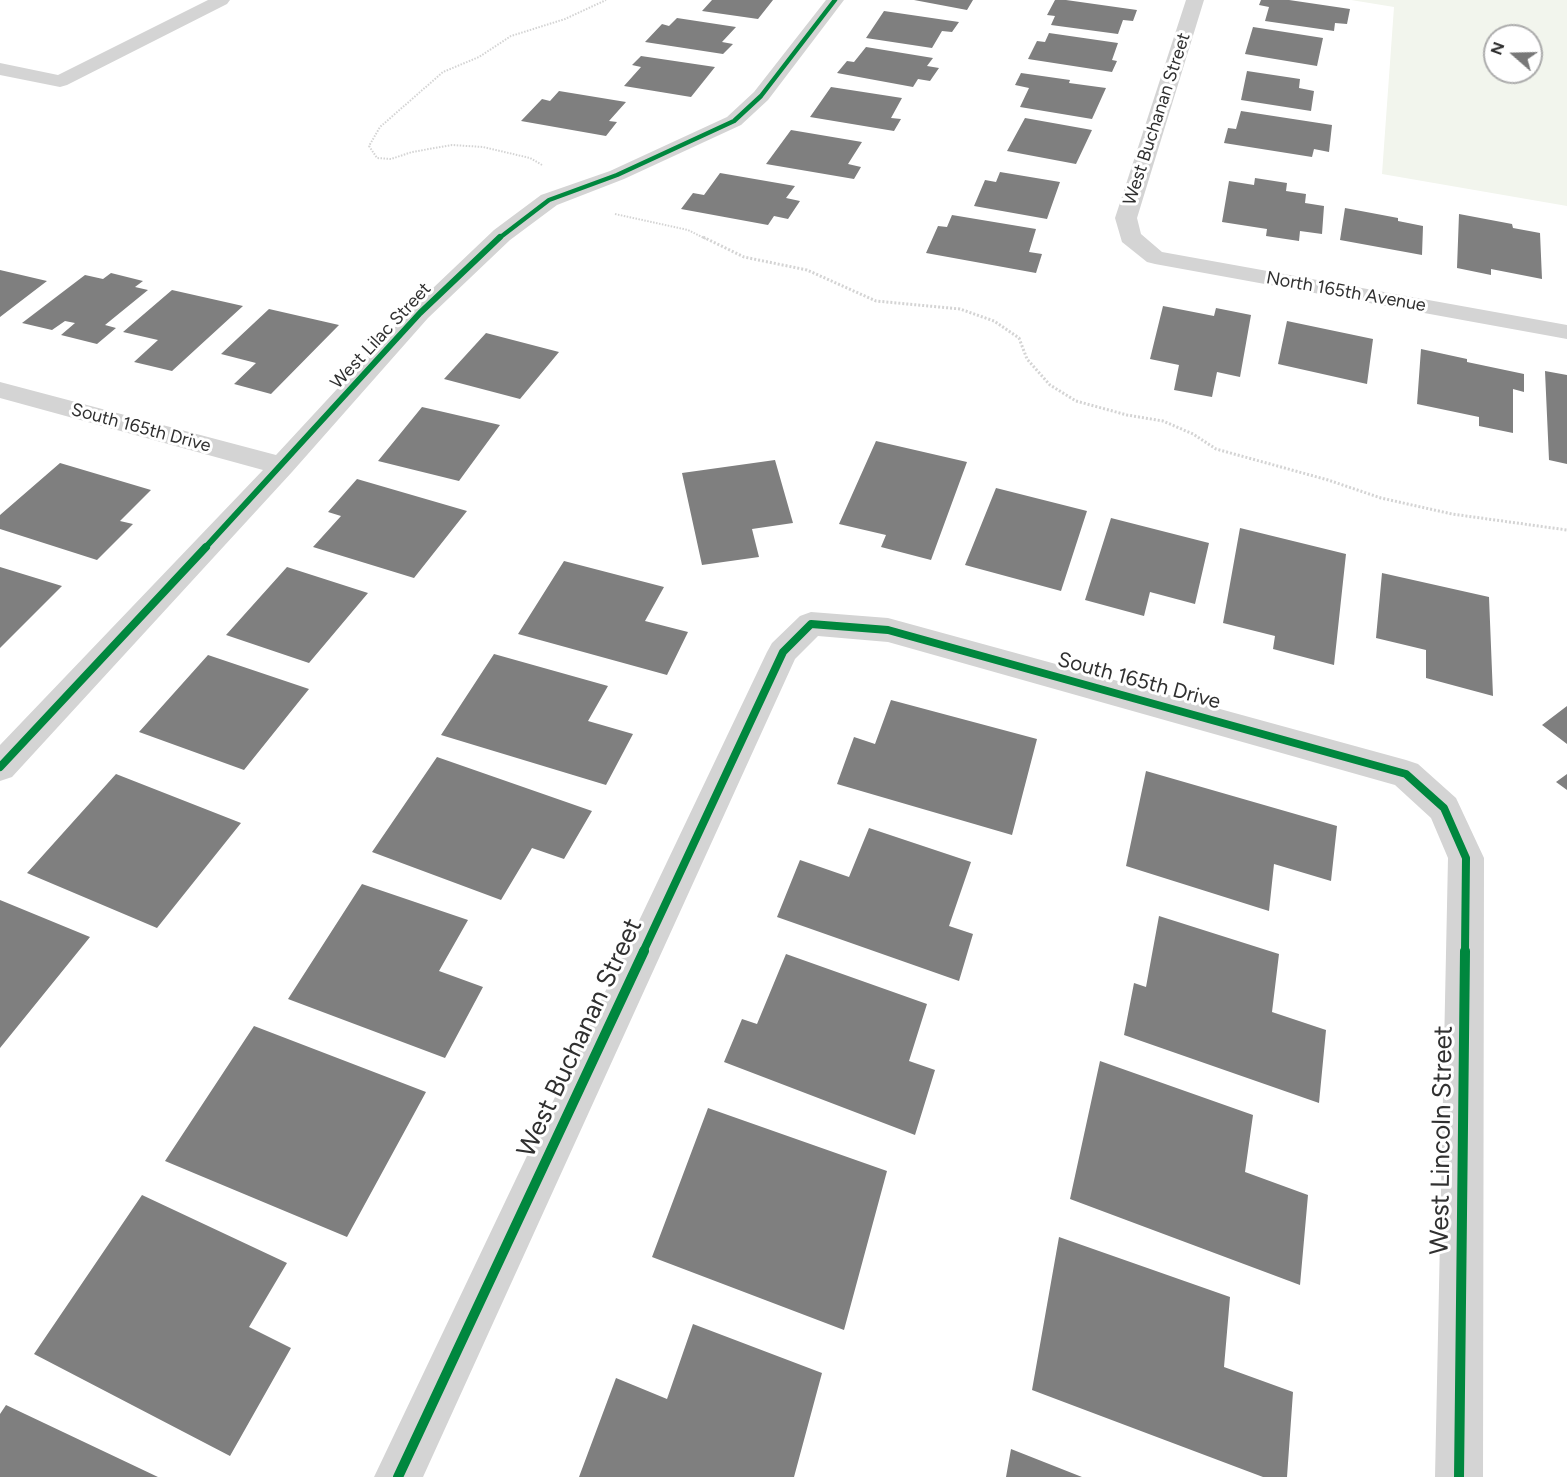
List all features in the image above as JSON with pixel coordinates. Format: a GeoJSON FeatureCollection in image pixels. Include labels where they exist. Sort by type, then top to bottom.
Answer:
{"type":"FeatureCollection","features":[{"type":"Feature","properties":{"kind":"street"},"geometry":{"type":"LineString","coordinates":[[0,69],[60,81],[221,0]]}},
{"type":"Feature","properties":{"kind":"street","name":"West Lilac Street"},"geometry":{"type":"LineString","coordinates":[[0,766],[282,466],[420,313],[502,235],[549,200],[617,175],[734,121],[761,96],[835,0]]}},
{"type":"Feature","properties":{"kind":"street","name":"West Buchanan Street"},"geometry":{"type":"LineString","coordinates":[[1130,237],[1126,218],[1196,0]]}},
{"type":"Feature","properties":{"kind":"street","name":"North 165th Avenue"},"geometry":{"type":"LineString","coordinates":[[1130,237],[1155,257],[1567,332]]}},
{"type":"Feature","properties":{"kind":"street","name":"South 165th Drive"},"geometry":{"type":"LineString","coordinates":[[0,390],[282,466]]}},
{"type":"Feature","properties":{"kind":"street","name":"West Buchanan Street"},"geometry":{"type":"LineString","coordinates":[[398,1477],[783,652],[811,624]]}},
{"type":"Feature","properties":{"kind":"street","name":"South 165th Drive"},"geometry":{"type":"LineString","coordinates":[[811,624],[888,630],[1406,774],[1444,808]]}},
{"type":"Feature","properties":{"kind":"street","name":"West Lincoln Street"},"geometry":{"type":"LineString","coordinates":[[1444,808],[1466,858],[1460,1477]]}},
{"type":"Feature","properties":{"kind":"path"},"geometry":{"type":"LineString","coordinates":[[606,0],[565,19],[511,36],[479,57],[443,72],[380,127],[369,146],[377,158],[391,159],[412,152],[452,145],[483,147],[530,158],[554,171],[600,208],[621,217],[688,230],[744,256],[807,270],[876,302],[960,309],[994,321],[1019,338],[1027,359],[1050,385],[1076,401],[1126,415],[1163,421],[1193,434],[1216,449],[1328,480],[1381,498],[1452,514],[1567,530]]}},
{"type":"Feature","properties":{"kind":"shaded area"},"geometry":{"type":"Polygon","coordinates":[[[1351,0],[1567,0],[1567,206],[1382,174],[1394,7],[1351,0]]]}},
{"type":"Feature","properties":{"kind":"building"},"geometry":{"type":"Polygon","coordinates":[[[712,0],[773,0],[758,19],[702,11],[712,0]]]}},
{"type":"Feature","properties":{"kind":"building"},"geometry":{"type":"Polygon","coordinates":[[[914,0],[973,0],[967,10],[914,0]]]}},
{"type":"Feature","properties":{"kind":"building"},"geometry":{"type":"Polygon","coordinates":[[[1055,0],[1137,10],[1133,21],[1123,20],[1118,34],[1051,25],[1055,16],[1047,15],[1055,0]]]}},
{"type":"Feature","properties":{"kind":"building"},"geometry":{"type":"Polygon","coordinates":[[[1261,0],[1289,0],[1350,9],[1347,24],[1335,23],[1334,31],[1265,21],[1269,7],[1259,5],[1261,0]]]}},
{"type":"Feature","properties":{"kind":"building"},"geometry":{"type":"Polygon","coordinates":[[[884,11],[959,22],[952,32],[942,31],[932,48],[866,38],[884,11]]]}},
{"type":"Feature","properties":{"kind":"building"},"geometry":{"type":"Polygon","coordinates":[[[677,18],[736,27],[722,42],[733,44],[723,54],[645,42],[662,24],[669,26],[677,18]]]}},
{"type":"Feature","properties":{"kind":"building"},"geometry":{"type":"Polygon","coordinates":[[[1253,27],[1323,38],[1317,66],[1245,54],[1253,27]]]}},
{"type":"Feature","properties":{"kind":"building"},"geometry":{"type":"Polygon","coordinates":[[[1049,33],[1118,43],[1112,60],[1117,61],[1112,72],[1028,59],[1037,41],[1045,42],[1049,33]]]}},
{"type":"Feature","properties":{"kind":"building"},"geometry":{"type":"Polygon","coordinates":[[[866,47],[933,58],[927,66],[939,68],[930,81],[918,79],[913,87],[837,73],[847,61],[854,62],[866,47]]]}},
{"type":"Feature","properties":{"kind":"building"},"geometry":{"type":"Polygon","coordinates":[[[641,56],[715,67],[691,97],[624,86],[641,67],[632,65],[641,56]]]}},
{"type":"Feature","properties":{"kind":"building"},"geometry":{"type":"Polygon","coordinates":[[[1247,71],[1300,79],[1299,88],[1314,91],[1311,111],[1241,100],[1247,71]]]}},
{"type":"Feature","properties":{"kind":"building"},"geometry":{"type":"Polygon","coordinates":[[[1021,73],[1106,88],[1092,119],[1020,107],[1029,88],[1015,85],[1021,73]]]}},
{"type":"Feature","properties":{"kind":"building"},"geometry":{"type":"Polygon","coordinates":[[[831,87],[902,98],[891,118],[901,119],[894,131],[810,117],[831,87]]]}},
{"type":"Feature","properties":{"kind":"building"},"geometry":{"type":"Polygon","coordinates":[[[559,91],[626,102],[609,121],[617,122],[606,136],[521,121],[542,99],[550,101],[559,91]]]}},
{"type":"Feature","properties":{"kind":"building"},"geometry":{"type":"Polygon","coordinates":[[[1241,111],[1332,125],[1329,152],[1314,149],[1312,157],[1224,143],[1228,128],[1236,129],[1241,111]]]}},
{"type":"Feature","properties":{"kind":"building"},"geometry":{"type":"Polygon","coordinates":[[[1025,118],[1092,130],[1076,164],[1007,151],[1025,118]]]}},
{"type":"Feature","properties":{"kind":"building"},"geometry":{"type":"Polygon","coordinates":[[[791,130],[862,142],[848,164],[861,167],[854,179],[766,164],[791,130]]]}},
{"type":"Feature","properties":{"kind":"building"},"geometry":{"type":"Polygon","coordinates":[[[1000,172],[1060,182],[1047,219],[974,206],[985,180],[996,182],[1000,172]]]}},
{"type":"Feature","properties":{"kind":"building"},"geometry":{"type":"Polygon","coordinates":[[[720,173],[795,186],[786,198],[800,201],[788,219],[774,216],[768,225],[681,209],[693,193],[704,195],[720,173]]]}},
{"type":"Feature","properties":{"kind":"building"},"geometry":{"type":"Polygon","coordinates":[[[1255,178],[1287,183],[1286,191],[1306,194],[1305,203],[1324,206],[1322,234],[1300,231],[1299,241],[1266,236],[1267,229],[1222,222],[1229,181],[1254,185],[1255,178]]]}},
{"type":"Feature","properties":{"kind":"building"},"geometry":{"type":"Polygon","coordinates":[[[1345,208],[1398,218],[1398,221],[1423,226],[1422,255],[1340,240],[1345,208]]]}},
{"type":"Feature","properties":{"kind":"building"},"geometry":{"type":"Polygon","coordinates":[[[1459,214],[1512,224],[1513,228],[1540,233],[1542,279],[1491,269],[1491,275],[1457,268],[1459,214]]]}},
{"type":"Feature","properties":{"kind":"building"},"geometry":{"type":"Polygon","coordinates":[[[952,215],[1036,229],[1029,252],[1042,254],[1036,273],[926,253],[938,226],[947,227],[952,215]]]}},
{"type":"Feature","properties":{"kind":"building"},"geometry":{"type":"Polygon","coordinates":[[[0,270],[47,281],[0,317],[0,270]]]}},
{"type":"Feature","properties":{"kind":"building"},"geometry":{"type":"Polygon","coordinates":[[[111,273],[143,281],[135,287],[148,290],[105,325],[116,328],[97,344],[61,335],[75,323],[65,321],[52,330],[22,323],[85,275],[103,279],[111,273]]]}},
{"type":"Feature","properties":{"kind":"building"},"geometry":{"type":"Polygon","coordinates":[[[172,290],[243,306],[172,371],[134,362],[158,340],[123,332],[172,290]]]}},
{"type":"Feature","properties":{"kind":"building"},"geometry":{"type":"Polygon","coordinates":[[[1163,306],[1214,316],[1216,308],[1251,315],[1240,377],[1217,372],[1212,397],[1174,390],[1179,365],[1150,359],[1163,306]]]}},
{"type":"Feature","properties":{"kind":"building"},"geometry":{"type":"Polygon","coordinates":[[[269,309],[339,325],[271,394],[234,384],[256,363],[221,354],[269,309]]]}},
{"type":"Feature","properties":{"kind":"building"},"geometry":{"type":"Polygon","coordinates":[[[1287,321],[1373,339],[1367,384],[1278,364],[1287,321]]]}},
{"type":"Feature","properties":{"kind":"building"},"geometry":{"type":"Polygon","coordinates":[[[486,333],[559,352],[520,399],[444,379],[486,333]]]}},
{"type":"Feature","properties":{"kind":"building"},"geometry":{"type":"Polygon","coordinates":[[[1421,349],[1524,374],[1524,392],[1513,389],[1513,433],[1479,426],[1479,417],[1417,404],[1421,349]]]}},
{"type":"Feature","properties":{"kind":"building"},"geometry":{"type":"Polygon","coordinates":[[[1545,371],[1567,375],[1567,464],[1549,460],[1545,371]]]}},
{"type":"Feature","properties":{"kind":"building"},"geometry":{"type":"Polygon","coordinates":[[[422,407],[500,425],[459,481],[378,461],[422,407]]]}},
{"type":"Feature","properties":{"kind":"building"},"geometry":{"type":"Polygon","coordinates":[[[876,441],[967,462],[931,560],[881,547],[886,535],[839,524],[876,441]]]}},
{"type":"Feature","properties":{"kind":"building"},"geometry":{"type":"Polygon","coordinates":[[[775,460],[793,523],[752,529],[759,557],[702,565],[682,473],[775,460]]]}},
{"type":"Feature","properties":{"kind":"building"},"geometry":{"type":"Polygon","coordinates":[[[60,463],[151,490],[120,521],[133,524],[97,560],[0,529],[0,515],[60,463]]]}},
{"type":"Feature","properties":{"kind":"building"},"geometry":{"type":"Polygon","coordinates":[[[357,479],[467,511],[414,578],[313,547],[341,516],[328,512],[357,479]]]}},
{"type":"Feature","properties":{"kind":"building"},"geometry":{"type":"Polygon","coordinates":[[[996,488],[1087,511],[1061,591],[965,565],[996,488]]]}},
{"type":"Feature","properties":{"kind":"building"},"geometry":{"type":"Polygon","coordinates":[[[1111,518],[1209,543],[1195,604],[1150,592],[1144,616],[1085,600],[1111,518]]]}},
{"type":"Feature","properties":{"kind":"building"},"geometry":{"type":"Polygon","coordinates":[[[1240,528],[1346,554],[1334,665],[1273,649],[1275,636],[1223,623],[1240,528]]]}},
{"type":"Feature","properties":{"kind":"building"},"geometry":{"type":"Polygon","coordinates":[[[564,561],[664,587],[645,621],[688,632],[667,675],[518,634],[564,561]]]}},
{"type":"Feature","properties":{"kind":"building"},"geometry":{"type":"Polygon","coordinates":[[[0,567],[62,586],[0,648],[0,567]]]}},
{"type":"Feature","properties":{"kind":"building"},"geometry":{"type":"Polygon","coordinates":[[[287,567],[368,593],[309,663],[226,635],[287,567]]]}},
{"type":"Feature","properties":{"kind":"building"},"geometry":{"type":"Polygon","coordinates":[[[1382,573],[1489,597],[1493,696],[1426,678],[1426,650],[1376,638],[1382,573]]]}},
{"type":"Feature","properties":{"kind":"building"},"geometry":{"type":"Polygon","coordinates":[[[494,654],[608,686],[588,721],[633,734],[606,785],[441,735],[494,654]]]}},
{"type":"Feature","properties":{"kind":"building"},"geometry":{"type":"Polygon","coordinates":[[[208,655],[309,689],[244,770],[139,732],[208,655]]]}},
{"type":"Feature","properties":{"kind":"building"},"geometry":{"type":"Polygon","coordinates":[[[891,700],[1037,739],[1012,835],[837,784],[854,737],[875,744],[891,700]]]}},
{"type":"Feature","properties":{"kind":"building"},"geometry":{"type":"Polygon","coordinates":[[[1567,706],[1567,744],[1542,725],[1567,706]]]}},
{"type":"Feature","properties":{"kind":"building"},"geometry":{"type":"Polygon","coordinates":[[[437,757],[592,811],[564,859],[532,848],[501,900],[372,852],[437,757]]]}},
{"type":"Feature","properties":{"kind":"building"},"geometry":{"type":"Polygon","coordinates":[[[1146,771],[1337,826],[1331,881],[1274,864],[1269,911],[1126,866],[1146,771]]]}},
{"type":"Feature","properties":{"kind":"building"},"geometry":{"type":"Polygon","coordinates":[[[116,774],[241,823],[157,928],[27,873],[116,774]]]}},
{"type":"Feature","properties":{"kind":"building"},"geometry":{"type":"Polygon","coordinates":[[[1567,774],[1567,790],[1556,782],[1567,774]]]}},
{"type":"Feature","properties":{"kind":"building"},"geometry":{"type":"Polygon","coordinates":[[[869,828],[971,862],[949,926],[973,934],[959,981],[777,917],[800,860],[849,877],[869,828]]]}},
{"type":"Feature","properties":{"kind":"building"},"geometry":{"type":"Polygon","coordinates":[[[362,884],[468,920],[439,971],[483,987],[445,1058],[288,999],[362,884]]]}},
{"type":"Feature","properties":{"kind":"building"},"geometry":{"type":"Polygon","coordinates":[[[0,900],[90,937],[0,1048],[0,900]]]}},
{"type":"Feature","properties":{"kind":"building"},"geometry":{"type":"Polygon","coordinates":[[[1159,916],[1279,954],[1272,1012],[1326,1030],[1319,1103],[1124,1035],[1134,983],[1146,987],[1159,916]]]}},
{"type":"Feature","properties":{"kind":"building"},"geometry":{"type":"Polygon","coordinates":[[[786,954],[927,1004],[909,1061],[935,1070],[915,1135],[724,1062],[742,1019],[757,1024],[786,954]]]}},
{"type":"Feature","properties":{"kind":"building"},"geometry":{"type":"Polygon","coordinates":[[[254,1026],[426,1092],[347,1237],[165,1161],[254,1026]]]}},
{"type":"Feature","properties":{"kind":"building"},"geometry":{"type":"Polygon","coordinates":[[[1100,1061],[1253,1115],[1245,1172],[1308,1195],[1300,1285],[1070,1199],[1100,1061]]]}},
{"type":"Feature","properties":{"kind":"building"},"geometry":{"type":"Polygon","coordinates":[[[708,1108],[887,1171],[844,1330],[652,1257],[708,1108]]]}},
{"type":"Feature","properties":{"kind":"building"},"geometry":{"type":"Polygon","coordinates":[[[142,1195],[287,1263],[249,1327],[291,1348],[230,1456],[34,1354],[142,1195]]]}},
{"type":"Feature","properties":{"kind":"building"},"geometry":{"type":"Polygon","coordinates":[[[1059,1237],[1230,1297],[1224,1367],[1293,1392],[1287,1477],[1263,1477],[1032,1390],[1059,1237]]]}},
{"type":"Feature","properties":{"kind":"building"},"geometry":{"type":"Polygon","coordinates":[[[693,1324],[822,1373],[794,1477],[579,1477],[616,1378],[667,1399],[693,1324]]]}},
{"type":"Feature","properties":{"kind":"building"},"geometry":{"type":"Polygon","coordinates":[[[6,1405],[158,1477],[0,1477],[0,1414],[6,1405]]]}},
{"type":"Feature","properties":{"kind":"building"},"geometry":{"type":"Polygon","coordinates":[[[1011,1449],[1082,1477],[1006,1477],[1011,1449]]]}},
{"type":"Feature","properties":{"kind":"cycle path"},"geometry":{"type":"LineString","coordinates":[[0,767],[282,466],[420,313],[502,235],[549,200],[617,175],[734,121],[761,96],[835,0]]}},
{"type":"Feature","properties":{"kind":"cycle path"},"geometry":{"type":"LineString","coordinates":[[398,1477],[783,652],[811,624],[888,630],[1406,774],[1444,808],[1466,858],[1459,1477]]}}]}
